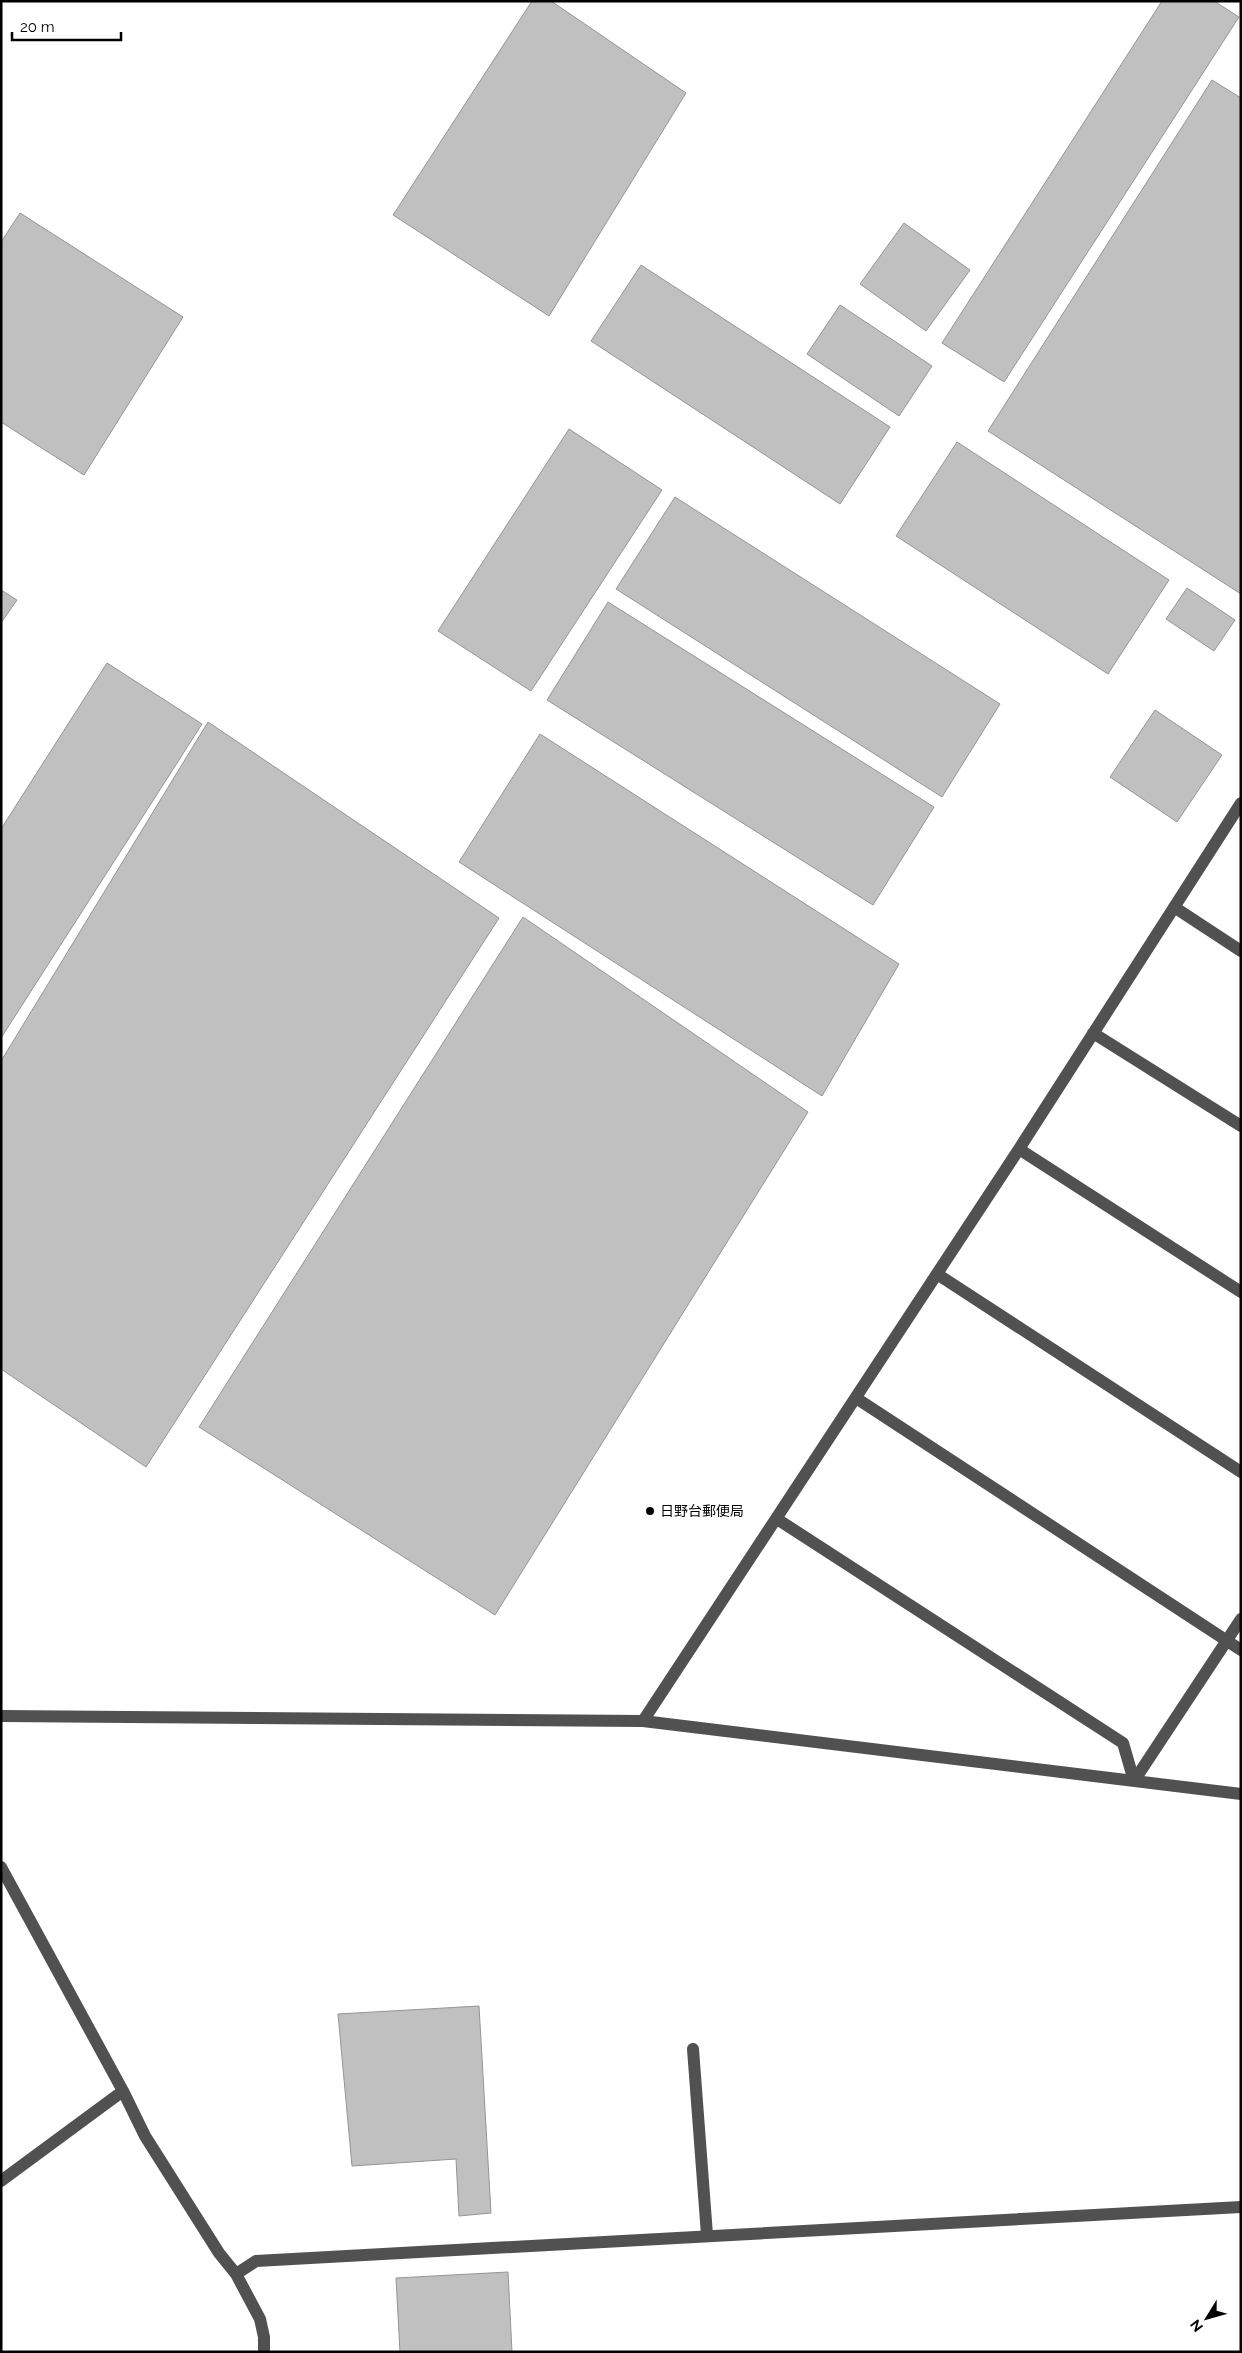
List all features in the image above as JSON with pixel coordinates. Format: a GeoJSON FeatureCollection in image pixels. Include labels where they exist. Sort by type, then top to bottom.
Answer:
{"type":"FeatureCollection","features":[{"type":"Feature","properties":{"kind":"street"},"geometry":{"type":"LineString","coordinates":[[643,1721],[1019,1149],[1241,802]]}},
{"type":"Feature","properties":{"kind":"street"},"geometry":{"type":"LineString","coordinates":[[1174,906],[1241,951]]}},
{"type":"Feature","properties":{"kind":"street"},"geometry":{"type":"LineString","coordinates":[[1093,1033],[1241,1126]]}},
{"type":"Feature","properties":{"kind":"street"},"geometry":{"type":"LineString","coordinates":[[1019,1149],[1241,1292]]}},
{"type":"Feature","properties":{"kind":"street"},"geometry":{"type":"LineString","coordinates":[[937,1274],[1241,1472]]}},
{"type":"Feature","properties":{"kind":"street"},"geometry":{"type":"LineString","coordinates":[[856,1398],[1241,1650]]}},
{"type":"Feature","properties":{"kind":"street"},"geometry":{"type":"LineString","coordinates":[[777,1519],[1123,1744],[1134,1781]]}},
{"type":"Feature","properties":{"kind":"street"},"geometry":{"type":"LineString","coordinates":[[1134,1781],[1241,1619]]}},
{"type":"Feature","properties":{"kind":"street"},"geometry":{"type":"LineString","coordinates":[[1,1716],[643,1721],[1241,1794]]}},
{"type":"Feature","properties":{"kind":"street"},"geometry":{"type":"LineString","coordinates":[[1,1867],[123,2091],[145,2136],[219,2253],[236,2274],[260,2319],[264,2337],[264,2352]]}},
{"type":"Feature","properties":{"kind":"street"},"geometry":{"type":"LineString","coordinates":[[693,2049],[706,2236]]}},
{"type":"Feature","properties":{"kind":"street"},"geometry":{"type":"LineString","coordinates":[[1,2181],[123,2091]]}},
{"type":"Feature","properties":{"kind":"street"},"geometry":{"type":"LineString","coordinates":[[236,2274],[256,2261],[1241,2206]]}},
{"type":"Feature","properties":{"kind":"building"},"geometry":{"type":"Polygon","coordinates":[[[532,1],[551,1],[686,93],[549,316],[393,215],[532,1]]]}},
{"type":"Feature","properties":{"kind":"building"},"geometry":{"type":"Polygon","coordinates":[[[1162,1],[1214,1],[1239,17],[1004,382],[942,343],[1162,1]]]}},
{"type":"Feature","properties":{"kind":"building"},"geometry":{"type":"Polygon","coordinates":[[[1212,80],[1241,98],[1241,594],[988,431],[1212,80]]]}},
{"type":"Feature","properties":{"kind":"building"},"geometry":{"type":"Polygon","coordinates":[[[20,213],[183,317],[84,475],[1,422],[1,242],[20,213]]]}},
{"type":"Feature","properties":{"kind":"building"},"geometry":{"type":"Polygon","coordinates":[[[904,223],[970,270],[926,331],[860,284],[904,223]]]}},
{"type":"Feature","properties":{"kind":"building"},"geometry":{"type":"Polygon","coordinates":[[[641,265],[890,427],[840,504],[591,341],[641,265]]]}},
{"type":"Feature","properties":{"kind":"building"},"geometry":{"type":"Polygon","coordinates":[[[840,305],[932,366],[899,416],[807,354],[840,305]]]}},
{"type":"Feature","properties":{"kind":"building"},"geometry":{"type":"Polygon","coordinates":[[[569,429],[662,490],[531,691],[438,631],[569,429]]]}},
{"type":"Feature","properties":{"kind":"building"},"geometry":{"type":"Polygon","coordinates":[[[957,442],[1169,580],[1108,674],[896,536],[957,442]]]}},
{"type":"Feature","properties":{"kind":"building"},"geometry":{"type":"Polygon","coordinates":[[[675,497],[1000,704],[942,797],[616,589],[675,497]]]}},
{"type":"Feature","properties":{"kind":"building"},"geometry":{"type":"Polygon","coordinates":[[[1187,588],[1235,620],[1214,651],[1166,619],[1187,588]]]}},
{"type":"Feature","properties":{"kind":"building"},"geometry":{"type":"Polygon","coordinates":[[[1,590],[17,600],[1,623],[1,590]]]}},
{"type":"Feature","properties":{"kind":"building"},"geometry":{"type":"Polygon","coordinates":[[[608,602],[934,807],[873,905],[547,700],[608,602]]]}},
{"type":"Feature","properties":{"kind":"building"},"geometry":{"type":"Polygon","coordinates":[[[107,663],[202,724],[1,1038],[1,829],[107,663]]]}},
{"type":"Feature","properties":{"kind":"building"},"geometry":{"type":"Polygon","coordinates":[[[1155,710],[1222,755],[1177,822],[1110,777],[1155,710]]]}},
{"type":"Feature","properties":{"kind":"building"},"geometry":{"type":"Polygon","coordinates":[[[208,722],[499,918],[146,1467],[1,1369],[1,1061],[208,722]]]}},
{"type":"Feature","properties":{"kind":"building"},"geometry":{"type":"Polygon","coordinates":[[[540,734],[899,964],[822,1096],[459,862],[540,734]]]}},
{"type":"Feature","properties":{"kind":"building"},"geometry":{"type":"Polygon","coordinates":[[[523,917],[808,1112],[495,1615],[199,1427],[523,917]]]}},
{"type":"Feature","properties":{"kind":"building"},"geometry":{"type":"Polygon","coordinates":[[[479,2006],[491,2213],[459,2216],[456,2159],[352,2166],[338,2014],[479,2006]]]}},
{"type":"Feature","properties":{"kind":"building"},"geometry":{"type":"Polygon","coordinates":[[[508,2272],[512,2352],[400,2352],[396,2278],[508,2272]]]}},
{"type":"Feature","properties":{"kind":"place","name":"日野台郵便局"},"geometry":{"type":"Point","coordinates":[650,1511]}}]}
